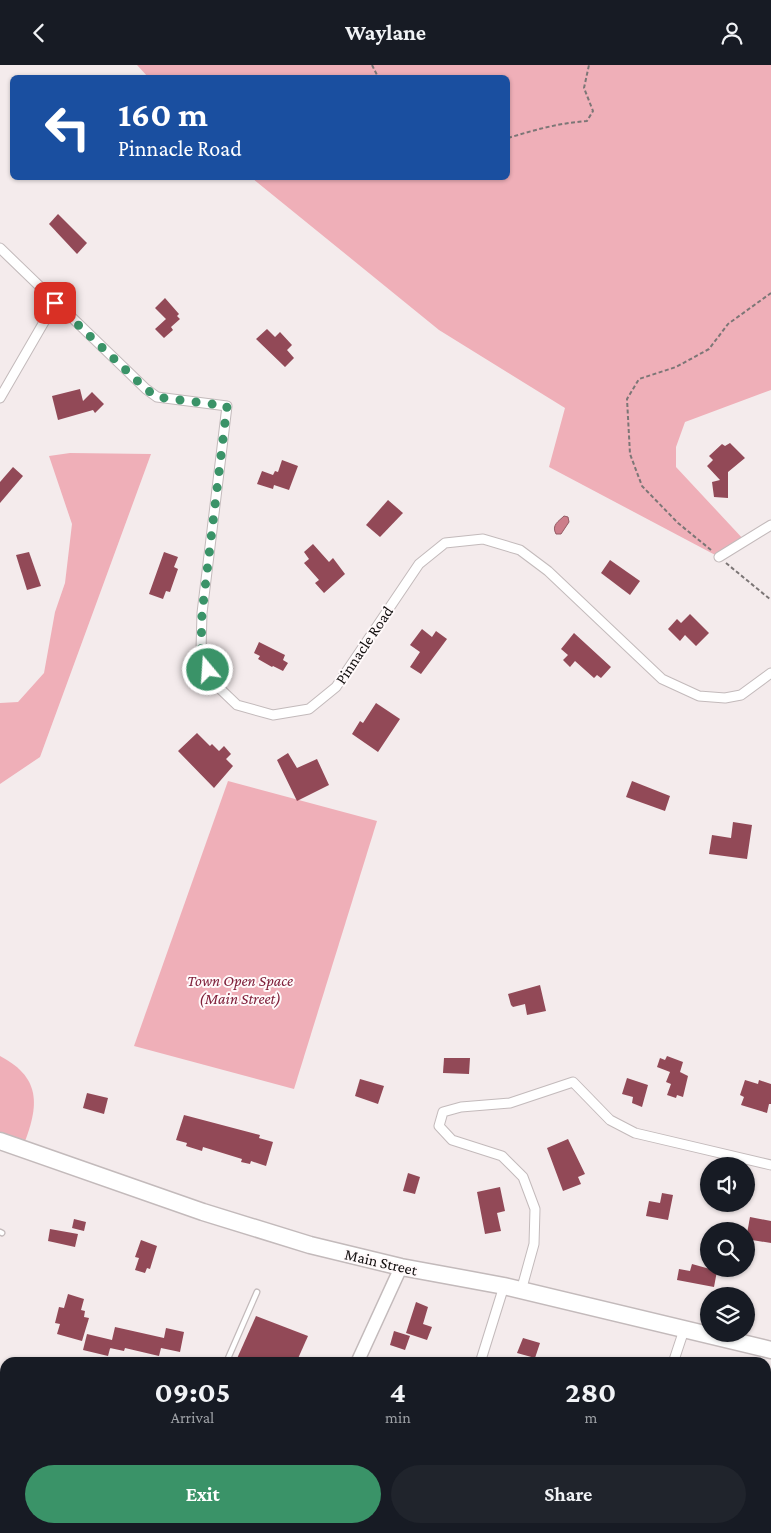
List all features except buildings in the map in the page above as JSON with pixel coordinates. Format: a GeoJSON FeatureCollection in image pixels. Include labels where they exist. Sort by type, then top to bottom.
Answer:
{"type":"FeatureCollection","features":[{"type":"Feature","properties":{"kind":"highway","name":"Main Street"},"geometry":{"type":"LineString","coordinates":[[0,1140],[248,1227],[400,1267],[504,1286],[771,1350]]}},
{"type":"Feature","properties":{"kind":"main road"},"geometry":{"type":"LineString","coordinates":[[360,1357],[400,1267]]}},
{"type":"Feature","properties":{"kind":"street","name":"Pinnacle Road"},"geometry":{"type":"LineString","coordinates":[[0,248],[55,303],[146,389],[157,397],[227,406],[202,613],[201,650],[214,683],[237,705],[272,715],[309,709],[336,687],[418,565],[445,543],[483,539],[520,551],[548,571],[662,679],[699,696],[724,698],[741,695],[771,673]]}},
{"type":"Feature","properties":{"kind":"street"},"geometry":{"type":"LineString","coordinates":[[0,398],[55,303]]}},
{"type":"Feature","properties":{"kind":"street"},"geometry":{"type":"LineString","coordinates":[[719,557],[771,525]]}},
{"type":"Feature","properties":{"kind":"street"},"geometry":{"type":"LineString","coordinates":[[522,1291],[534,1244],[535,1209],[523,1177],[502,1156],[452,1139],[439,1126],[443,1112],[462,1107],[510,1103],[573,1082],[610,1120],[635,1133],[771,1165]]}},
{"type":"Feature","properties":{"kind":"street"},"geometry":{"type":"LineString","coordinates":[[482,1357],[504,1286]]}},
{"type":"Feature","properties":{"kind":"street"},"geometry":{"type":"LineString","coordinates":[[675,1357],[684,1330]]}},
{"type":"Feature","properties":{"kind":"lane"},"geometry":{"type":"LineString","coordinates":[[229,1357],[257,1292]]}},
{"type":"Feature","properties":{"kind":"path"},"geometry":{"type":"LineString","coordinates":[[510,137],[529,131],[541,130],[556,123],[587,121],[593,111],[584,88],[589,65]]}},
{"type":"Feature","properties":{"kind":"path"},"geometry":{"type":"LineString","coordinates":[[771,293],[728,324],[709,349],[676,367],[639,379],[627,399],[630,454],[642,485],[678,523],[771,600]]}},
{"type":"Feature","properties":{"kind":"green space"},"geometry":{"type":"Polygon","coordinates":[[[137,65],[771,65],[771,390],[685,422],[676,447],[676,467],[745,541],[719,557],[549,467],[565,408],[439,330],[254,180],[510,180],[510,75],[146,75],[137,65]]]}},
{"type":"Feature","properties":{"kind":"green space"},"geometry":{"type":"Polygon","coordinates":[[[70,453],[151,454],[40,757],[0,784],[0,703],[18,702],[44,673],[55,612],[65,583],[72,524],[49,456],[70,453]]]}},
{"type":"Feature","properties":{"kind":"green space","name":"Town Open Space (Main Street)"},"geometry":{"type":"Polygon","coordinates":[[[228,781],[377,821],[294,1089],[134,1046],[228,781]]]}},
{"type":"Feature","properties":{"kind":"green space"},"geometry":{"type":"Polygon","coordinates":[[[0,1056],[14,1065],[24,1075],[31,1085],[34,1096],[32,1121],[22,1149],[0,1141],[0,1056]]]}},
{"type":"Feature","properties":{"kind":"shaded area"},"geometry":{"type":"Polygon","coordinates":[[[564,516],[568,517],[569,522],[561,534],[556,534],[554,528],[564,516]]]}},
{"type":"Feature","properties":{"kind":"route"},"geometry":{"type":"LineString","coordinates":[[55,303],[146,389],[157,397],[227,406],[202,613],[201,650],[208,670]]}}]}
